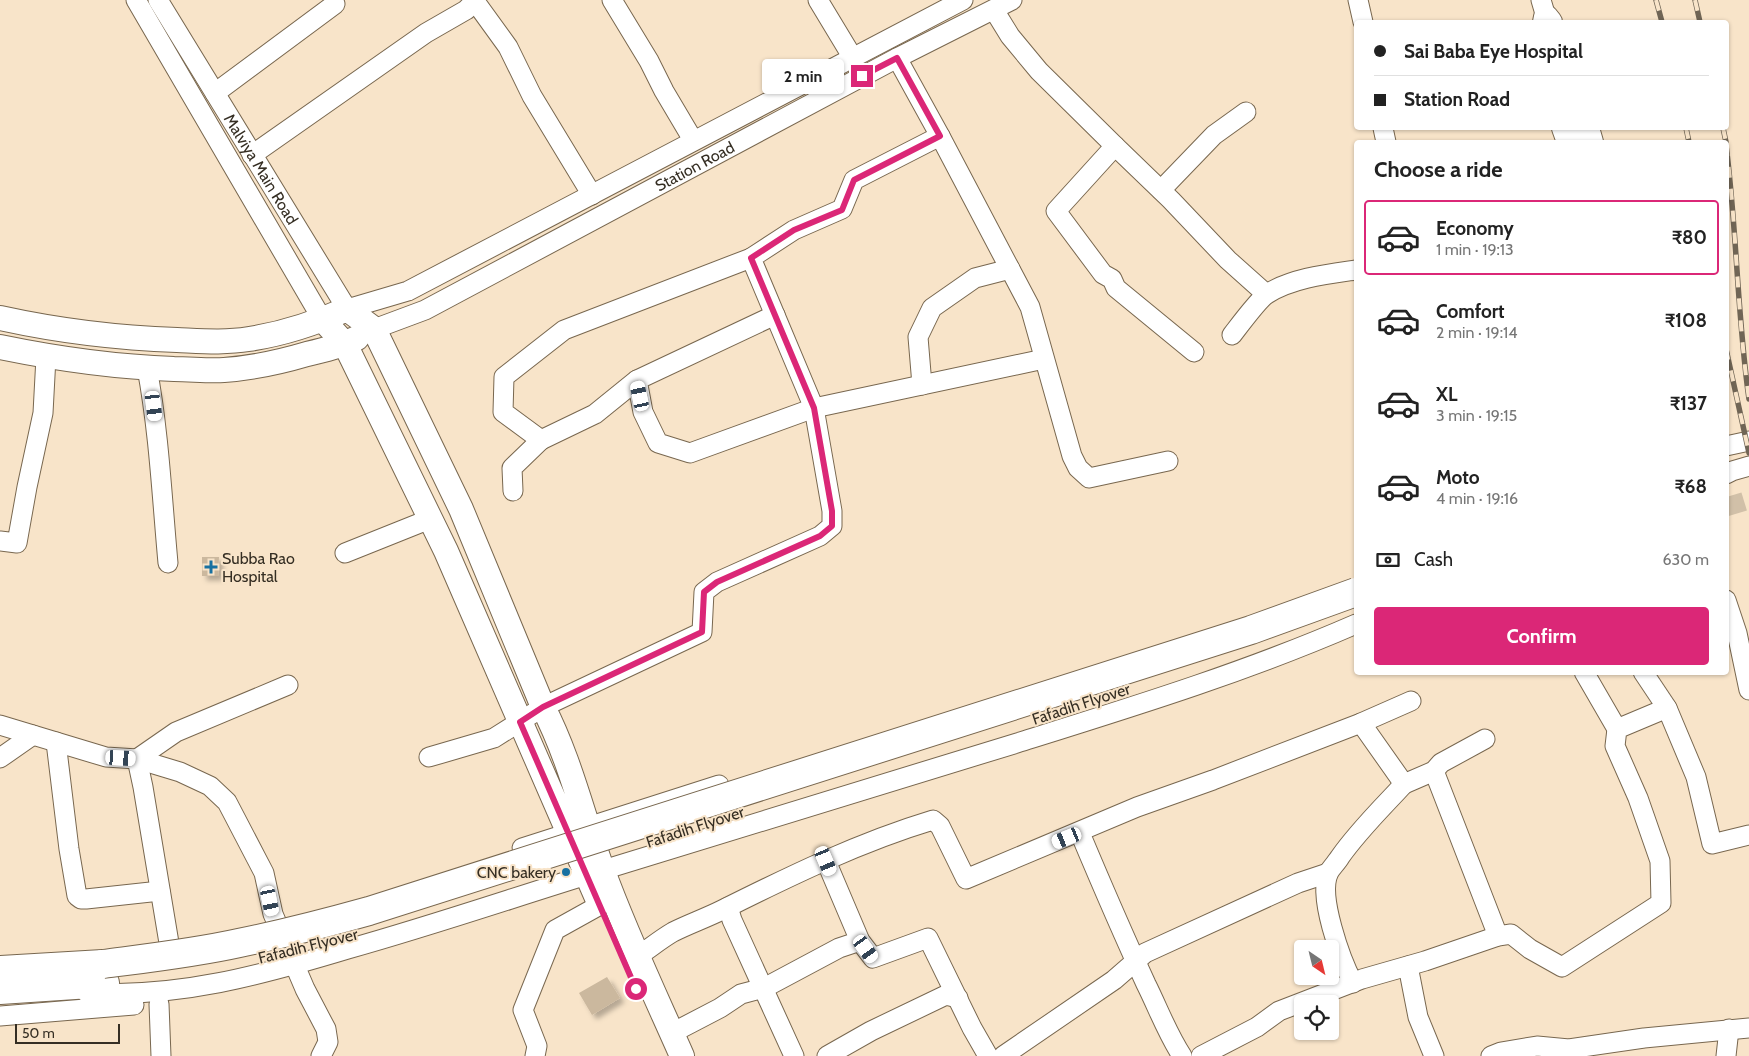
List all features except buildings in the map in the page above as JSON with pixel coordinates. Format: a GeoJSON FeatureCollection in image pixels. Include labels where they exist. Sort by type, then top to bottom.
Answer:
{"type":"FeatureCollection","features":[{"type":"Feature","properties":{"kind":"highway","name":"Fafadih Flyover"},"geometry":{"type":"LineString","coordinates":[[5,986],[65,966],[104,974],[177,955],[239,944],[304,929],[369,911],[1241,633],[1354,593]]}},
{"type":"Feature","properties":{"kind":"highway","name":"Fafadih Flyover"},"geometry":{"type":"LineString","coordinates":[[5,986],[104,974],[180,973],[309,947],[374,929],[1256,648],[1354,612]]}},
{"type":"Feature","properties":{"kind":"main road","name":"Malviya Main Road"},"geometry":{"type":"LineString","coordinates":[[347,309],[374,329]]}},
{"type":"Feature","properties":{"kind":"main road"},"geometry":{"type":"LineString","coordinates":[[0,318],[51,329],[148,340],[222,342],[250,339],[279,332],[347,309]]}},
{"type":"Feature","properties":{"kind":"main road"},"geometry":{"type":"LineString","coordinates":[[322,319],[345,344],[446,551],[520,722],[579,829]]}},
{"type":"Feature","properties":{"kind":"main road"},"geometry":{"type":"LineString","coordinates":[[0,347],[46,357],[146,368],[223,370],[254,367],[345,344],[374,329],[461,510],[543,707],[556,732],[579,829],[595,872],[638,956],[653,995],[682,1056]]}},
{"type":"Feature","properties":{"kind":"main road"},"geometry":{"type":"LineString","coordinates":[[595,872],[600,904],[665,1056]]}},
{"type":"Feature","properties":{"kind":"street"},"geometry":{"type":"LineString","coordinates":[[136,0],[322,319]]}},
{"type":"Feature","properties":{"kind":"street"},"geometry":{"type":"LineString","coordinates":[[252,155],[426,33],[466,10],[475,0],[508,47],[532,96],[592,195]]}},
{"type":"Feature","properties":{"kind":"street"},"geometry":{"type":"LineString","coordinates":[[612,0],[649,61],[692,140]]}},
{"type":"Feature","properties":{"kind":"street"},"geometry":{"type":"LineString","coordinates":[[818,0],[853,58]]}},
{"type":"Feature","properties":{"kind":"street","name":"Station Road"},"geometry":{"type":"LineString","coordinates":[[347,309],[408,291],[592,195],[692,140],[963,0]]}},
{"type":"Feature","properties":{"kind":"street","name":"Station Road"},"geometry":{"type":"LineString","coordinates":[[374,329],[425,310],[897,58],[1012,0]]}},
{"type":"Feature","properties":{"kind":"street"},"geometry":{"type":"LineString","coordinates":[[1358,0],[1363,20]]}},
{"type":"Feature","properties":{"kind":"street"},"geometry":{"type":"LineString","coordinates":[[215,93],[335,4]]}},
{"type":"Feature","properties":{"kind":"street"},"geometry":{"type":"LineString","coordinates":[[149,22],[162,6]]}},
{"type":"Feature","properties":{"kind":"street","name":"Malviya Main Road"},"geometry":{"type":"LineString","coordinates":[[162,6],[347,309]]}},
{"type":"Feature","properties":{"kind":"street"},"geometry":{"type":"LineString","coordinates":[[994,10],[1010,36],[1039,70],[1161,190],[1228,260],[1266,294]]}},
{"type":"Feature","properties":{"kind":"street"},"geometry":{"type":"LineString","coordinates":[[897,58],[1030,307],[1072,456],[1078,468],[1089,478],[1168,461]]}},
{"type":"Feature","properties":{"kind":"street"},"geometry":{"type":"LineString","coordinates":[[1161,190],[1214,135],[1246,112]]}},
{"type":"Feature","properties":{"kind":"street"},"geometry":{"type":"LineString","coordinates":[[212,129],[230,118]]}},
{"type":"Feature","properties":{"kind":"street"},"geometry":{"type":"LineString","coordinates":[[541,440],[503,412],[504,377],[564,330],[751,258],[794,230],[842,210],[854,180],[940,136]]}},
{"type":"Feature","properties":{"kind":"street"},"geometry":{"type":"LineString","coordinates":[[1115,146],[1056,211],[1103,274],[1112,279],[1116,288],[1194,352]]}},
{"type":"Feature","properties":{"kind":"street"},"geometry":{"type":"LineString","coordinates":[[429,758],[494,738],[543,707],[702,632],[704,592],[717,582],[820,536],[832,526],[832,511],[814,408],[751,258]]}},
{"type":"Feature","properties":{"kind":"street"},"geometry":{"type":"LineString","coordinates":[[922,385],[918,337],[932,308],[975,278],[1010,270]]}},
{"type":"Feature","properties":{"kind":"street"},"geometry":{"type":"LineString","coordinates":[[1232,335],[1266,294],[1304,280],[1354,270]]}},
{"type":"Feature","properties":{"kind":"street"},"geometry":{"type":"LineString","coordinates":[[513,491],[512,468],[541,440],[595,414],[637,380],[775,315]]}},
{"type":"Feature","properties":{"kind":"street"},"geometry":{"type":"LineString","coordinates":[[0,541],[17,543],[43,413],[46,357]]}},
{"type":"Feature","properties":{"kind":"street"},"geometry":{"type":"LineString","coordinates":[[637,380],[643,412],[658,443],[690,452],[814,408],[1044,359]]}},
{"type":"Feature","properties":{"kind":"street"},"geometry":{"type":"LineString","coordinates":[[146,368],[156,423],[168,563]]}},
{"type":"Feature","properties":{"kind":"street"},"geometry":{"type":"LineString","coordinates":[[1729,445],[1749,440]]}},
{"type":"Feature","properties":{"kind":"street"},"geometry":{"type":"LineString","coordinates":[[1729,472],[1749,466]]}},
{"type":"Feature","properties":{"kind":"street"},"geometry":{"type":"LineString","coordinates":[[345,553],[430,519]]}},
{"type":"Feature","properties":{"kind":"street"},"geometry":{"type":"LineString","coordinates":[[65,966],[93,952],[169,943],[344,906],[579,829],[1148,651],[1354,580]]}},
{"type":"Feature","properties":{"kind":"street"},"geometry":{"type":"LineString","coordinates":[[1729,609],[1737,633],[1749,690]]}},
{"type":"Feature","properties":{"kind":"street"},"geometry":{"type":"LineString","coordinates":[[0,1016],[159,1004],[297,972],[383,940],[595,872],[780,817],[1163,698],[1307,645],[1354,625]]}},
{"type":"Feature","properties":{"kind":"street"},"geometry":{"type":"LineString","coordinates":[[1201,1056],[1258,1026],[1279,1011],[1353,983],[1498,936],[1511,934],[1530,949],[1562,967],[1661,903],[1660,861],[1638,798],[1616,746],[1617,729],[1586,675]]}},
{"type":"Feature","properties":{"kind":"street"},"geometry":{"type":"LineString","coordinates":[[1645,675],[1667,708],[1696,777],[1712,844],[1749,835]]}},
{"type":"Feature","properties":{"kind":"street"},"geometry":{"type":"LineString","coordinates":[[137,759],[176,732],[288,685]]}},
{"type":"Feature","properties":{"kind":"street"},"geometry":{"type":"LineString","coordinates":[[638,956],[673,932],[767,887],[826,861],[933,820],[940,826],[966,879],[1137,807],[1214,780],[1361,723],[1411,701]]}},
{"type":"Feature","properties":{"kind":"street"},"geometry":{"type":"LineString","coordinates":[[1617,729],[1667,708]]}},
{"type":"Feature","properties":{"kind":"street"},"geometry":{"type":"LineString","coordinates":[[1361,723],[1404,784]]}},
{"type":"Feature","properties":{"kind":"street"},"geometry":{"type":"LineString","coordinates":[[0,726],[106,757],[137,759],[180,772],[210,786],[227,802],[264,873],[276,921],[297,972],[328,1036],[328,1042],[318,1056]]}},
{"type":"Feature","properties":{"kind":"street"},"geometry":{"type":"LineString","coordinates":[[0,758],[33,735]]}},
{"type":"Feature","properties":{"kind":"street"},"geometry":{"type":"LineString","coordinates":[[1353,983],[1345,969],[1330,920],[1326,892],[1328,873],[1351,840],[1404,784],[1434,771],[1441,762],[1484,739]]}},
{"type":"Feature","properties":{"kind":"street"},"geometry":{"type":"LineString","coordinates":[[56,742],[69,849],[77,896],[86,899],[160,891]]}},
{"type":"Feature","properties":{"kind":"street"},"geometry":{"type":"LineString","coordinates":[[137,759],[169,943]]}},
{"type":"Feature","properties":{"kind":"street"},"geometry":{"type":"LineString","coordinates":[[1434,771],[1498,936]]}},
{"type":"Feature","properties":{"kind":"street"},"geometry":{"type":"LineString","coordinates":[[1080,832],[1135,961],[1170,1037],[1182,1056]]}},
{"type":"Feature","properties":{"kind":"street"},"geometry":{"type":"LineString","coordinates":[[826,861],[860,941],[873,958],[928,938],[988,1056]]}},
{"type":"Feature","properties":{"kind":"street"},"geometry":{"type":"LineString","coordinates":[[1003,1056],[1114,980],[1144,953],[1298,882],[1328,873]]}},
{"type":"Feature","properties":{"kind":"street"},"geometry":{"type":"LineString","coordinates":[[536,1056],[537,1046],[523,1010],[555,930],[600,904]]}},
{"type":"Feature","properties":{"kind":"street"},"geometry":{"type":"LineString","coordinates":[[728,907],[732,920],[794,1056]]}},
{"type":"Feature","properties":{"kind":"street"},"geometry":{"type":"LineString","coordinates":[[672,1033],[720,1008],[741,994],[764,988],[839,948],[860,941]]}},
{"type":"Feature","properties":{"kind":"street"},"geometry":{"type":"LineString","coordinates":[[1408,966],[1418,1017],[1434,1056]]}},
{"type":"Feature","properties":{"kind":"street"},"geometry":{"type":"LineString","coordinates":[[5,986],[117,994],[163,992],[297,972]]}},
{"type":"Feature","properties":{"kind":"street"},"geometry":{"type":"LineString","coordinates":[[827,1056],[871,1031],[946,995],[958,998]]}},
{"type":"Feature","properties":{"kind":"street"},"geometry":{"type":"LineString","coordinates":[[159,1004],[161,1056]]}},
{"type":"Feature","properties":{"kind":"street"},"geometry":{"type":"LineString","coordinates":[[1491,1056],[1530,1051],[1537,1046],[1569,1049],[1644,1038],[1749,1028]]}},
{"type":"Feature","properties":{"kind":"street"},"geometry":{"type":"LineString","coordinates":[[1726,1056],[1729,1029]]}},
{"type":"Feature","properties":{"kind":"tunnel"},"geometry":{"type":"LineString","coordinates":[[1729,506],[1749,500]]}},
{"type":"Feature","properties":{"kind":"railway"},"geometry":{"type":"LineString","coordinates":[[1656,0],[1661,20]]}},
{"type":"Feature","properties":{"kind":"railway"},"geometry":{"type":"LineString","coordinates":[[1695,0],[1700,20]]}},
{"type":"Feature","properties":{"kind":"railway"},"geometry":{"type":"LineString","coordinates":[[1686,130],[1689,140]]}},
{"type":"Feature","properties":{"kind":"railway"},"geometry":{"type":"LineString","coordinates":[[1723,130],[1726,140]]}},
{"type":"Feature","properties":{"kind":"railway"},"geometry":{"type":"LineString","coordinates":[[1729,169],[1742,336],[1749,399]]}},
{"type":"Feature","properties":{"kind":"railway"},"geometry":{"type":"LineString","coordinates":[[1729,363],[1749,453]]}},
{"type":"Feature","properties":{"kind":"place","name":"Subba Rao Hospital"},"geometry":{"type":"Point","coordinates":[211,567]}},
{"type":"Feature","properties":{"kind":"place","name":"CNC bakery"},"geometry":{"type":"Point","coordinates":[566,872]}},
{"type":"Feature","properties":{"kind":"route"},"geometry":{"type":"LineString","coordinates":[[636,989],[520,722],[543,707],[702,632],[704,592],[717,582],[820,536],[832,526],[832,511],[814,408],[751,258],[794,230],[842,210],[854,180],[940,136],[897,58],[862,76]]}}]}
